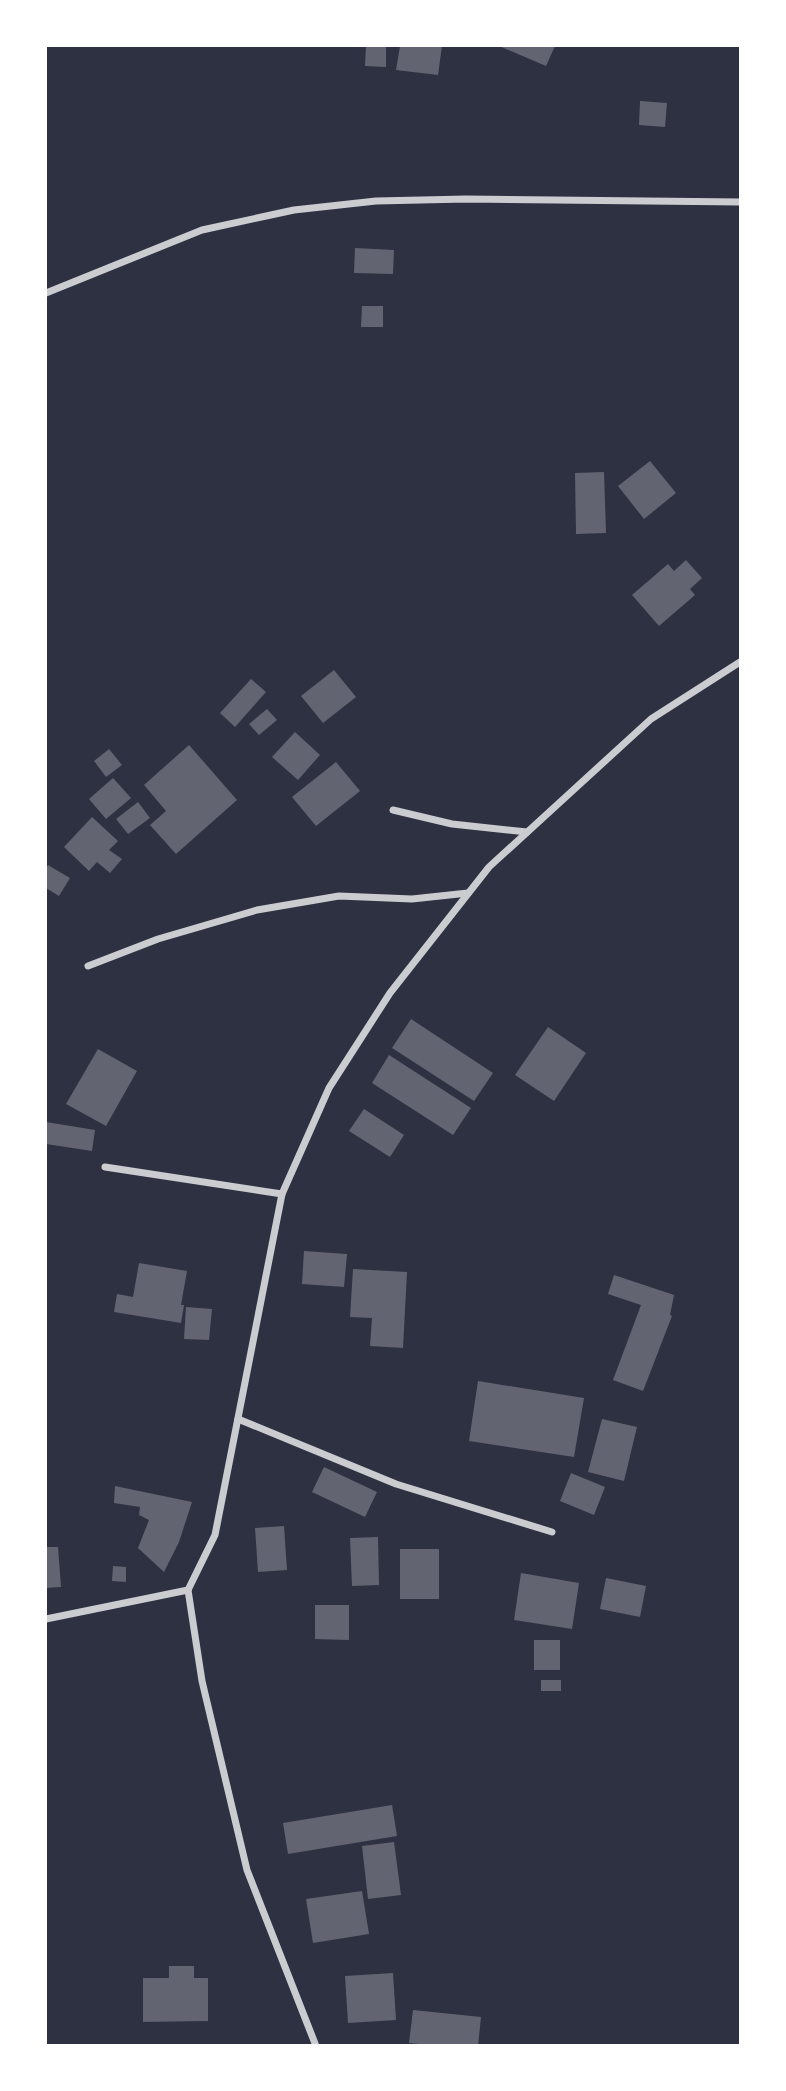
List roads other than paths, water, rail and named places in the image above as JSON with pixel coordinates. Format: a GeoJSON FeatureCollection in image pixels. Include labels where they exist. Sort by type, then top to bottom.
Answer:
{"type":"FeatureCollection","features":[{"type":"Feature","properties":{"kind":"street"},"geometry":{"type":"LineString","coordinates":[[46,293],[202,230],[294,210],[376,201],[466,199],[740,202]]}},
{"type":"Feature","properties":{"kind":"street"},"geometry":{"type":"LineString","coordinates":[[316,2046],[247,1870],[202,1681],[188,1590],[215,1535],[282,1194],[329,1088],[390,993],[489,867],[651,719],[740,662]]}},
{"type":"Feature","properties":{"kind":"street"},"geometry":{"type":"LineString","coordinates":[[393,810],[452,824],[527,832]]}},
{"type":"Feature","properties":{"kind":"street"},"geometry":{"type":"LineString","coordinates":[[88,966],[158,939],[257,910],[340,897],[412,899],[468,893]]}},
{"type":"Feature","properties":{"kind":"street"},"geometry":{"type":"LineString","coordinates":[[105,1167],[282,1194]]}},
{"type":"Feature","properties":{"kind":"street"},"geometry":{"type":"LineString","coordinates":[[238,1419],[396,1484],[552,1532]]}},
{"type":"Feature","properties":{"kind":"street"},"geometry":{"type":"LineString","coordinates":[[46,1619],[188,1590]]}}]}
